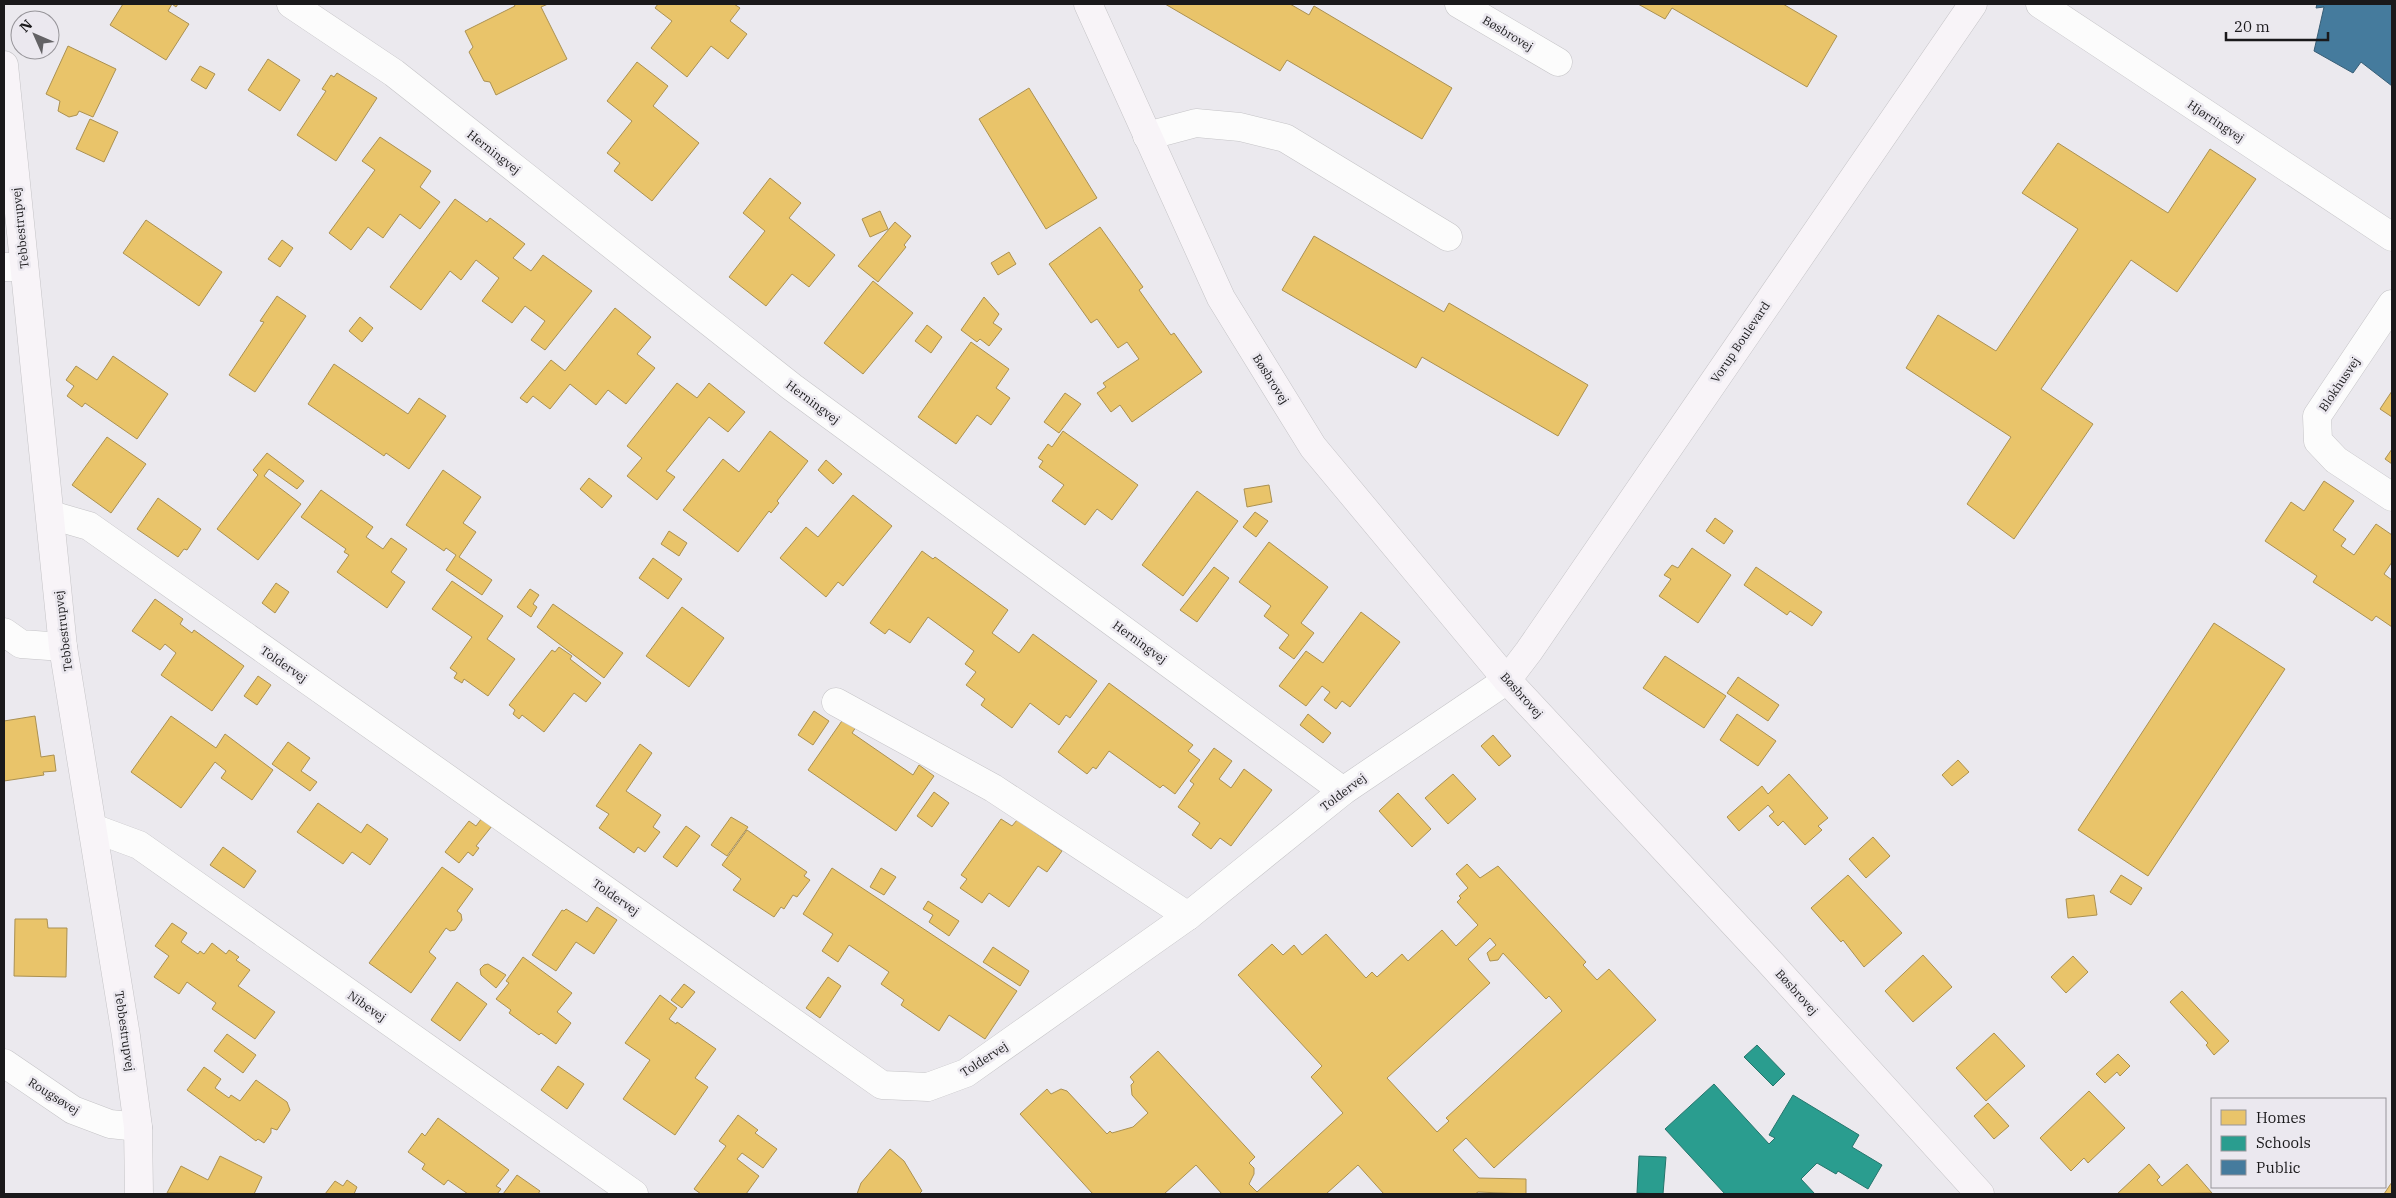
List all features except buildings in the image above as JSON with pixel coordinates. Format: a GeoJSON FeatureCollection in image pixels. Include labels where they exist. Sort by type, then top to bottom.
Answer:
{"type":"FeatureCollection","features":[{"type":"Feature","properties":{"kind":"street","name":"Herningvej"},"geometry":{"type":"LineString","coordinates":[[291,4],[394,73],[792,387],[1343,791]]}},
{"type":"Feature","properties":{"kind":"street","name":"Bøsbrovej"},"geometry":{"type":"LineString","coordinates":[[1088,4],[1221,298],[1313,448],[1507,680],[1767,959],[1980,1194]]}},
{"type":"Feature","properties":{"kind":"street","name":"Bøsbrovej"},"geometry":{"type":"LineString","coordinates":[[1459,4],[1558,62]]}},
{"type":"Feature","properties":{"kind":"street","name":"Vorup Boulevard"},"geometry":{"type":"LineString","coordinates":[[1507,680],[1529,652],[1580,574],[1972,4]]}},
{"type":"Feature","properties":{"kind":"street","name":"Hjørringvej"},"geometry":{"type":"LineString","coordinates":[[2040,4],[2392,237]]}},
{"type":"Feature","properties":{"kind":"street","name":"Tebbestrupvej"},"geometry":{"type":"LineString","coordinates":[[4,65],[14,267],[50,515],[63,647],[93,828],[138,1127],[139,1194]]}},
{"type":"Feature","properties":{"kind":"street"},"geometry":{"type":"LineString","coordinates":[[1147,136],[1196,123],[1240,127],[1285,138],[1448,236]]}},
{"type":"Feature","properties":{"kind":"street","name":"Blokhusvej"},"geometry":{"type":"LineString","coordinates":[[2392,304],[2317,416],[2318,441],[2330,454],[2336,460],[2392,497]]}},
{"type":"Feature","properties":{"kind":"street","name":"Toldervej"},"geometry":{"type":"LineString","coordinates":[[50,515],[89,526],[882,1084],[928,1088],[966,1073],[1188,916],[1343,791],[1507,680]]}},
{"type":"Feature","properties":{"kind":"street"},"geometry":{"type":"LineString","coordinates":[[4,632],[21,644],[63,647]]}},
{"type":"Feature","properties":{"kind":"street"},"geometry":{"type":"LineString","coordinates":[[836,702],[993,788],[1188,916]]}},
{"type":"Feature","properties":{"kind":"street","name":"Nibevej"},"geometry":{"type":"LineString","coordinates":[[93,828],[139,845],[634,1194]]}},
{"type":"Feature","properties":{"kind":"street","name":"Rougsøvej"},"geometry":{"type":"LineString","coordinates":[[4,1063],[72,1110],[110,1124],[138,1127]]}}]}
